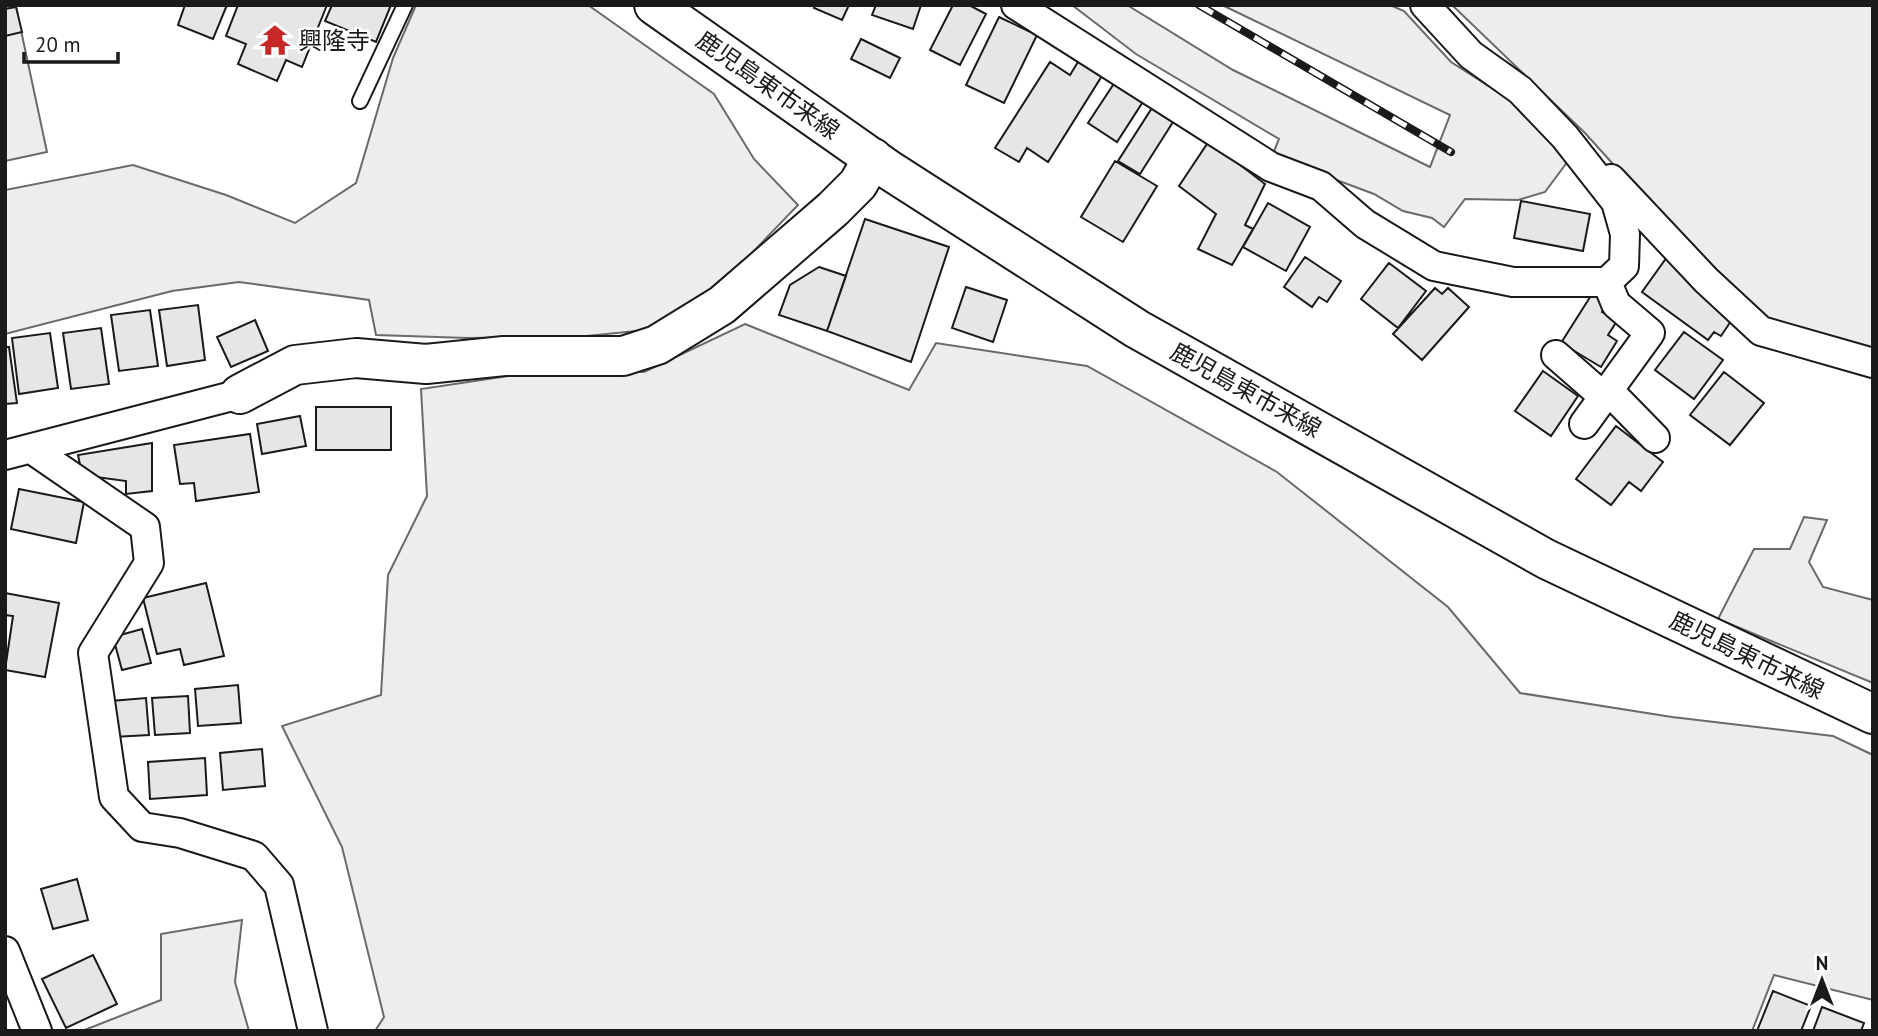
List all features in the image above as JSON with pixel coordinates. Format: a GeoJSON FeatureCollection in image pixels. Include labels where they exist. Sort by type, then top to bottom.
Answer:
{"type":"FeatureCollection","features":[{"type":"Feature","properties":{"kind":"main road","name":"鹿児島東市来線"},"geometry":{"type":"LineString","coordinates":[[654,5],[873,158],[1137,329],[1546,559],[1873,714]]}},
{"type":"Feature","properties":{"kind":"main road"},"geometry":{"type":"LineString","coordinates":[[240,394],[296,365],[356,358],[426,364],[505,356],[623,356],[657,345],[722,305],[849,193],[873,158]]}},
{"type":"Feature","properties":{"kind":"street"},"geometry":{"type":"LineString","coordinates":[[1016,5],[1271,167],[1321,187],[1365,224],[1434,265],[1513,282],[1607,282],[1624,265],[1625,234],[1616,202],[1565,137],[1520,90],[1471,55],[1425,5]]}},
{"type":"Feature","properties":{"kind":"street"},"geometry":{"type":"LineString","coordinates":[[1436,5],[1459,20],[1572,130],[1614,183],[1656,223],[1706,280],[1761,331],[1873,363]]}},
{"type":"Feature","properties":{"kind":"street"},"geometry":{"type":"LineString","coordinates":[[1584,424],[1650,333],[1616,304],[1607,282]]}},
{"type":"Feature","properties":{"kind":"street"},"geometry":{"type":"LineString","coordinates":[[1556,355],[1606,394],[1655,439]]}},
{"type":"Feature","properties":{"kind":"street"},"geometry":{"type":"LineString","coordinates":[[5,455],[33,450],[240,394]]}},
{"type":"Feature","properties":{"kind":"street"},"geometry":{"type":"LineString","coordinates":[[33,450],[145,527],[149,563],[93,653],[114,797],[142,827],[180,833],[254,856],[279,884],[313,1031]]}},
{"type":"Feature","properties":{"kind":"street"},"geometry":{"type":"LineString","coordinates":[[5,951],[11,980],[27,1025]]}},
{"type":"Feature","properties":{"kind":"lane"},"geometry":{"type":"LineString","coordinates":[[360,101],[405,5]]}},
{"type":"Feature","properties":{"kind":"shaded area"},"geometry":{"type":"Polygon","coordinates":[[[416,5],[588,5],[714,94],[754,159],[798,205],[721,285],[646,330],[577,337],[376,335],[369,300],[239,282],[172,291],[5,334],[5,190],[133,165],[226,195],[295,223],[356,183],[393,58],[416,5]]]}},
{"type":"Feature","properties":{"kind":"shaded area"},"geometry":{"type":"Polygon","coordinates":[[[1072,5],[1127,5],[1233,70],[1430,167],[1450,115],[1222,5],[1390,5],[1404,11],[1451,62],[1512,101],[1568,161],[1545,192],[1518,200],[1465,199],[1444,227],[1432,218],[1403,211],[1374,194],[1272,156],[1279,139],[1136,54],[1072,5]]]}},
{"type":"Feature","properties":{"kind":"shaded area"},"geometry":{"type":"Polygon","coordinates":[[[1452,5],[1873,5],[1873,356],[1765,325],[1695,255],[1585,133],[1452,5]]]}},
{"type":"Feature","properties":{"kind":"shaded area"},"geometry":{"type":"Polygon","coordinates":[[[16,7],[47,152],[5,161],[5,9],[16,7]]]}},
{"type":"Feature","properties":{"kind":"shaded area"},"geometry":{"type":"Polygon","coordinates":[[[745,324],[909,390],[936,343],[1087,366],[1277,472],[1448,607],[1520,693],[1672,717],[1833,736],[1873,755],[1873,1000],[1774,975],[1752,1031],[375,1031],[384,1017],[342,847],[282,726],[381,695],[388,575],[427,496],[421,389],[556,369],[644,372],[745,324]]]}},
{"type":"Feature","properties":{"kind":"shaded area"},"geometry":{"type":"Polygon","coordinates":[[[1804,517],[1827,520],[1809,562],[1823,587],[1873,600],[1873,683],[1718,619],[1754,549],[1790,549],[1804,517]]]}},
{"type":"Feature","properties":{"kind":"shaded area"},"geometry":{"type":"Polygon","coordinates":[[[242,920],[235,982],[249,1031],[82,1031],[161,1000],[161,934],[242,920]]]}},
{"type":"Feature","properties":{"kind":"building"},"geometry":{"type":"Polygon","coordinates":[[[185,5],[227,5],[213,39],[178,25],[185,5]]]}},
{"type":"Feature","properties":{"kind":"building","name":"興隆寺"},"geometry":{"type":"Polygon","coordinates":[[[238,5],[327,5],[302,67],[286,60],[277,81],[238,64],[246,44],[226,36],[238,5]]]}},
{"type":"Feature","properties":{"kind":"building"},"geometry":{"type":"Polygon","coordinates":[[[332,5],[391,5],[376,42],[325,21],[332,5]]]}},
{"type":"Feature","properties":{"kind":"building"},"geometry":{"type":"Polygon","coordinates":[[[815,5],[849,5],[842,20],[814,8],[815,5]]]}},
{"type":"Feature","properties":{"kind":"building"},"geometry":{"type":"Polygon","coordinates":[[[876,5],[921,5],[913,29],[872,15],[876,5]]]}},
{"type":"Feature","properties":{"kind":"building"},"geometry":{"type":"Polygon","coordinates":[[[953,5],[969,5],[986,14],[960,65],[930,50],[953,5]]]}},
{"type":"Feature","properties":{"kind":"building"},"geometry":{"type":"Polygon","coordinates":[[[16,7],[22,32],[5,36],[5,9],[16,7]]]}},
{"type":"Feature","properties":{"kind":"building"},"geometry":{"type":"Polygon","coordinates":[[[999,17],[1037,35],[1004,103],[966,85],[999,17]]]}},
{"type":"Feature","properties":{"kind":"building"},"geometry":{"type":"Polygon","coordinates":[[[861,39],[900,58],[890,78],[851,59],[861,39]]]}},
{"type":"Feature","properties":{"kind":"building"},"geometry":{"type":"Polygon","coordinates":[[[1081,57],[1105,71],[1048,162],[1027,148],[1019,162],[995,148],[1050,62],[1070,75],[1081,57]]]}},
{"type":"Feature","properties":{"kind":"building"},"geometry":{"type":"Polygon","coordinates":[[[1117,79],[1146,97],[1117,142],[1088,123],[1117,79]]]}},
{"type":"Feature","properties":{"kind":"building"},"geometry":{"type":"Polygon","coordinates":[[[1152,108],[1173,122],[1140,174],[1118,161],[1152,108]]]}},
{"type":"Feature","properties":{"kind":"building"},"geometry":{"type":"Polygon","coordinates":[[[1209,141],[1265,184],[1245,225],[1253,229],[1232,265],[1198,249],[1216,214],[1179,186],[1209,141]]]}},
{"type":"Feature","properties":{"kind":"building"},"geometry":{"type":"Polygon","coordinates":[[[1115,161],[1157,186],[1123,242],[1081,217],[1115,161]]]}},
{"type":"Feature","properties":{"kind":"building"},"geometry":{"type":"Polygon","coordinates":[[[1521,201],[1590,214],[1583,251],[1514,238],[1521,201]]]}},
{"type":"Feature","properties":{"kind":"building"},"geometry":{"type":"Polygon","coordinates":[[[1268,203],[1310,227],[1286,271],[1243,247],[1268,203]]]}},
{"type":"Feature","properties":{"kind":"building"},"geometry":{"type":"Polygon","coordinates":[[[865,219],[949,247],[911,362],[827,331],[865,219]]]}},
{"type":"Feature","properties":{"kind":"building"},"geometry":{"type":"Polygon","coordinates":[[[1305,257],[1341,281],[1327,302],[1319,297],[1312,307],[1284,287],[1305,257]]]}},
{"type":"Feature","properties":{"kind":"building"},"geometry":{"type":"Polygon","coordinates":[[[1667,257],[1733,318],[1721,336],[1714,332],[1708,340],[1642,292],[1667,257]]]}},
{"type":"Feature","properties":{"kind":"building"},"geometry":{"type":"Polygon","coordinates":[[[1389,263],[1426,291],[1398,328],[1361,299],[1389,263]]]}},
{"type":"Feature","properties":{"kind":"building"},"geometry":{"type":"Polygon","coordinates":[[[819,267],[846,276],[827,331],[779,315],[790,285],[819,267]]]}},
{"type":"Feature","properties":{"kind":"building"},"geometry":{"type":"Polygon","coordinates":[[[966,287],[1007,300],[993,342],[952,328],[966,287]]]}},
{"type":"Feature","properties":{"kind":"building"},"geometry":{"type":"Polygon","coordinates":[[[1435,288],[1442,294],[1448,288],[1469,307],[1422,360],[1393,334],[1435,288]]]}},
{"type":"Feature","properties":{"kind":"building"},"geometry":{"type":"Polygon","coordinates":[[[1592,294],[1607,303],[1602,312],[1617,321],[1608,335],[1617,341],[1601,367],[1561,343],[1592,294]]]}},
{"type":"Feature","properties":{"kind":"building"},"geometry":{"type":"Polygon","coordinates":[[[198,305],[205,360],[167,366],[159,310],[198,305]]]}},
{"type":"Feature","properties":{"kind":"building"},"geometry":{"type":"Polygon","coordinates":[[[150,310],[158,366],[119,371],[111,315],[150,310]]]}},
{"type":"Feature","properties":{"kind":"building"},"geometry":{"type":"Polygon","coordinates":[[[255,320],[268,351],[231,367],[217,337],[255,320]]]}},
{"type":"Feature","properties":{"kind":"building"},"geometry":{"type":"Polygon","coordinates":[[[101,328],[109,384],[71,389],[63,333],[101,328]]]}},
{"type":"Feature","properties":{"kind":"building"},"geometry":{"type":"Polygon","coordinates":[[[1684,332],[1723,360],[1694,399],[1655,370],[1684,332]]]}},
{"type":"Feature","properties":{"kind":"building"},"geometry":{"type":"Polygon","coordinates":[[[50,333],[58,388],[19,394],[12,338],[50,333]]]}},
{"type":"Feature","properties":{"kind":"building"},"geometry":{"type":"Polygon","coordinates":[[[5,347],[9,347],[17,403],[5,404],[5,347]]]}},
{"type":"Feature","properties":{"kind":"building"},"geometry":{"type":"Polygon","coordinates":[[[1543,371],[1578,396],[1551,436],[1515,411],[1543,371]]]}},
{"type":"Feature","properties":{"kind":"building"},"geometry":{"type":"Polygon","coordinates":[[[1724,372],[1764,403],[1730,445],[1690,415],[1724,372]]]}},
{"type":"Feature","properties":{"kind":"building"},"geometry":{"type":"Polygon","coordinates":[[[316,407],[391,407],[391,450],[316,450],[316,407]]]}},
{"type":"Feature","properties":{"kind":"building"},"geometry":{"type":"Polygon","coordinates":[[[300,416],[306,446],[262,454],[257,424],[300,416]]]}},
{"type":"Feature","properties":{"kind":"building"},"geometry":{"type":"Polygon","coordinates":[[[1616,426],[1663,462],[1641,491],[1629,482],[1611,505],[1576,479],[1616,426]]]}},
{"type":"Feature","properties":{"kind":"building"},"geometry":{"type":"Polygon","coordinates":[[[250,434],[259,492],[196,501],[194,483],[180,484],[174,445],[250,434]]]}},
{"type":"Feature","properties":{"kind":"building"},"geometry":{"type":"Polygon","coordinates":[[[152,443],[152,491],[126,494],[126,481],[82,475],[78,455],[152,443]]]}},
{"type":"Feature","properties":{"kind":"building"},"geometry":{"type":"Polygon","coordinates":[[[19,489],[84,502],[76,543],[11,529],[19,489]]]}},
{"type":"Feature","properties":{"kind":"building"},"geometry":{"type":"Polygon","coordinates":[[[206,583],[224,656],[184,665],[180,649],[157,654],[143,598],[206,583]]]}},
{"type":"Feature","properties":{"kind":"building"},"geometry":{"type":"Polygon","coordinates":[[[5,593],[59,603],[45,677],[5,670],[13,616],[5,615],[5,593]]]}},
{"type":"Feature","properties":{"kind":"building"},"geometry":{"type":"Polygon","coordinates":[[[142,629],[151,663],[122,670],[113,637],[142,629]]]}},
{"type":"Feature","properties":{"kind":"building"},"geometry":{"type":"Polygon","coordinates":[[[238,685],[241,723],[198,726],[195,689],[238,685]]]}},
{"type":"Feature","properties":{"kind":"building"},"geometry":{"type":"Polygon","coordinates":[[[188,696],[190,733],[155,735],[152,698],[188,696]]]}},
{"type":"Feature","properties":{"kind":"building"},"geometry":{"type":"Polygon","coordinates":[[[146,698],[149,735],[113,737],[111,701],[146,698]]]}},
{"type":"Feature","properties":{"kind":"building"},"geometry":{"type":"Polygon","coordinates":[[[262,749],[265,786],[223,790],[220,753],[262,749]]]}},
{"type":"Feature","properties":{"kind":"building"},"geometry":{"type":"Polygon","coordinates":[[[205,758],[207,795],[150,799],[148,762],[205,758]]]}},
{"type":"Feature","properties":{"kind":"building"},"geometry":{"type":"Polygon","coordinates":[[[77,879],[88,920],[53,929],[41,889],[77,879]]]}},
{"type":"Feature","properties":{"kind":"building"},"geometry":{"type":"Polygon","coordinates":[[[93,955],[117,1004],[66,1028],[42,979],[93,955]]]}},
{"type":"Feature","properties":{"kind":"building"},"geometry":{"type":"Polygon","coordinates":[[[1773,991],[1811,1006],[1801,1031],[1757,1031],[1773,991]]]}},
{"type":"Feature","properties":{"kind":"building"},"geometry":{"type":"Polygon","coordinates":[[[1822,1007],[1864,1023],[1861,1031],[1813,1031],[1822,1007]]]}},
{"type":"Feature","properties":{"kind":"railway"},"geometry":{"type":"LineString","coordinates":[[1199,5],[1451,152]]}},
{"type":"Feature","properties":{"kind":"place","name":"興隆寺"},"geometry":{"type":"Point","coordinates":[275,40]}}]}
